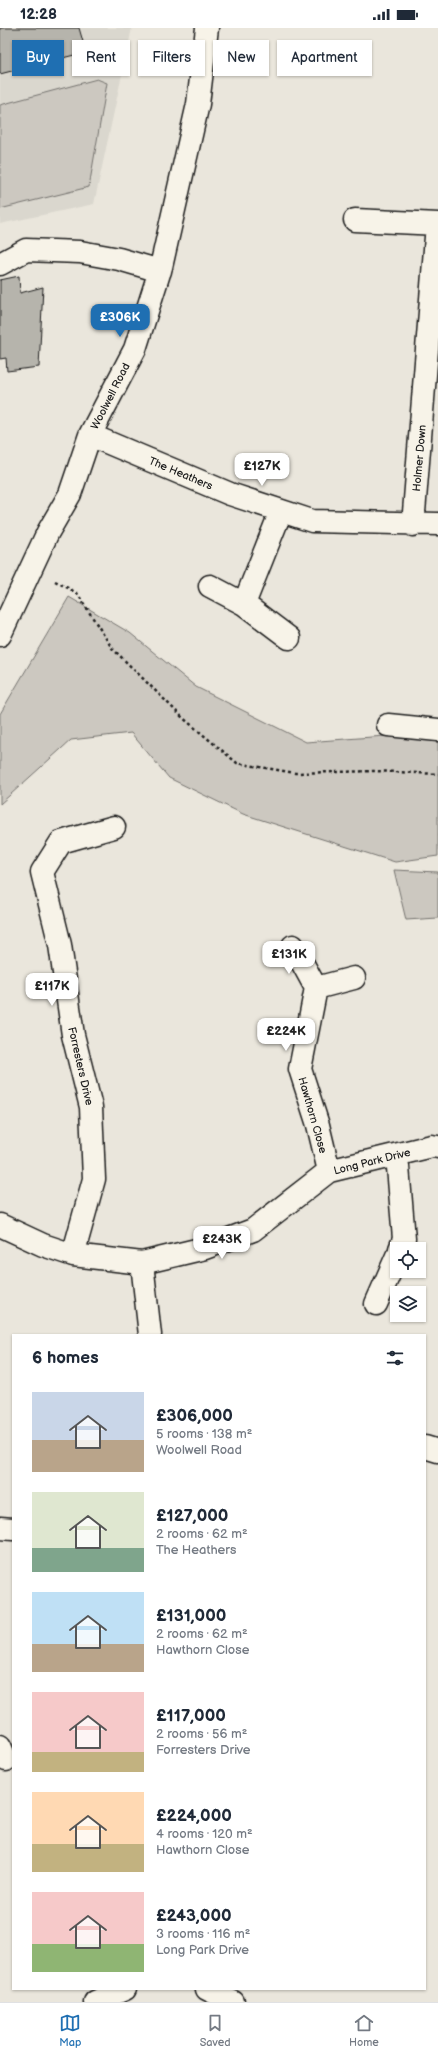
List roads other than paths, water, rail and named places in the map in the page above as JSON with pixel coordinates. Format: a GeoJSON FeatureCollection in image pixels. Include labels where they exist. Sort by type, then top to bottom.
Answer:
{"type":"FeatureCollection","features":[{"type":"Feature","properties":{"kind":"street","name":"Woolwell Road"},"geometry":{"type":"LineString","coordinates":[[0,635],[48,532],[70,494],[90,435],[135,349],[160,271],[198,104],[207,28]]}},
{"type":"Feature","properties":{"kind":"street","name":"Holmer Down"},"geometry":{"type":"LineString","coordinates":[[355,220],[437,224],[435,286],[413,525]]}},
{"type":"Feature","properties":{"kind":"street"},"geometry":{"type":"LineString","coordinates":[[0,264],[26,250],[80,252],[119,259],[160,271]]}},
{"type":"Feature","properties":{"kind":"street","name":"The Heathers"},"geometry":{"type":"LineString","coordinates":[[90,435],[230,494],[312,521],[413,525],[438,524]]}},
{"type":"Feature","properties":{"kind":"street"},"geometry":{"type":"LineString","coordinates":[[244,604],[281,511]]}},
{"type":"Feature","properties":{"kind":"street"},"geometry":{"type":"LineString","coordinates":[[210,586],[244,604],[289,638]]}},
{"type":"Feature","properties":{"kind":"street"},"geometry":{"type":"LineString","coordinates":[[388,725],[438,730]]}},
{"type":"Feature","properties":{"kind":"street","name":"Forresters Drive"},"geometry":{"type":"LineString","coordinates":[[73,1255],[94,1178],[91,1108],[73,1035],[60,945],[42,872],[61,842],[114,826]]}},
{"type":"Feature","properties":{"kind":"street"},"geometry":{"type":"LineString","coordinates":[[293,946],[316,988],[354,978]]}},
{"type":"Feature","properties":{"kind":"street","name":"Hawthorn Close"},"geometry":{"type":"LineString","coordinates":[[316,988],[300,1069],[318,1126],[329,1171]]}},
{"type":"Feature","properties":{"kind":"street","name":"Long Park Drive"},"geometry":{"type":"LineString","coordinates":[[0,1225],[43,1245],[73,1255],[142,1263],[205,1248],[253,1230],[329,1171],[432,1146],[438,1147]]}},
{"type":"Feature","properties":{"kind":"street"},"geometry":{"type":"LineString","coordinates":[[397,1155],[403,1242]]}},
{"type":"Feature","properties":{"kind":"street"},"geometry":{"type":"LineString","coordinates":[[142,1263],[150,1334]]}},
{"type":"Feature","properties":{"kind":"street"},"geometry":{"type":"LineString","coordinates":[[376,1304],[390,1272]]}},
{"type":"Feature","properties":{"kind":"street"},"geometry":{"type":"LineString","coordinates":[[426,1447],[438,1451]]}},
{"type":"Feature","properties":{"kind":"street"},"geometry":{"type":"LineString","coordinates":[[0,1528],[12,1529]]}},
{"type":"Feature","properties":{"kind":"street"},"geometry":{"type":"LineString","coordinates":[[95,2002],[123,1990]]}},
{"type":"Feature","properties":{"kind":"street"},"geometry":{"type":"LineString","coordinates":[[209,1990],[233,2002]]}}]}
